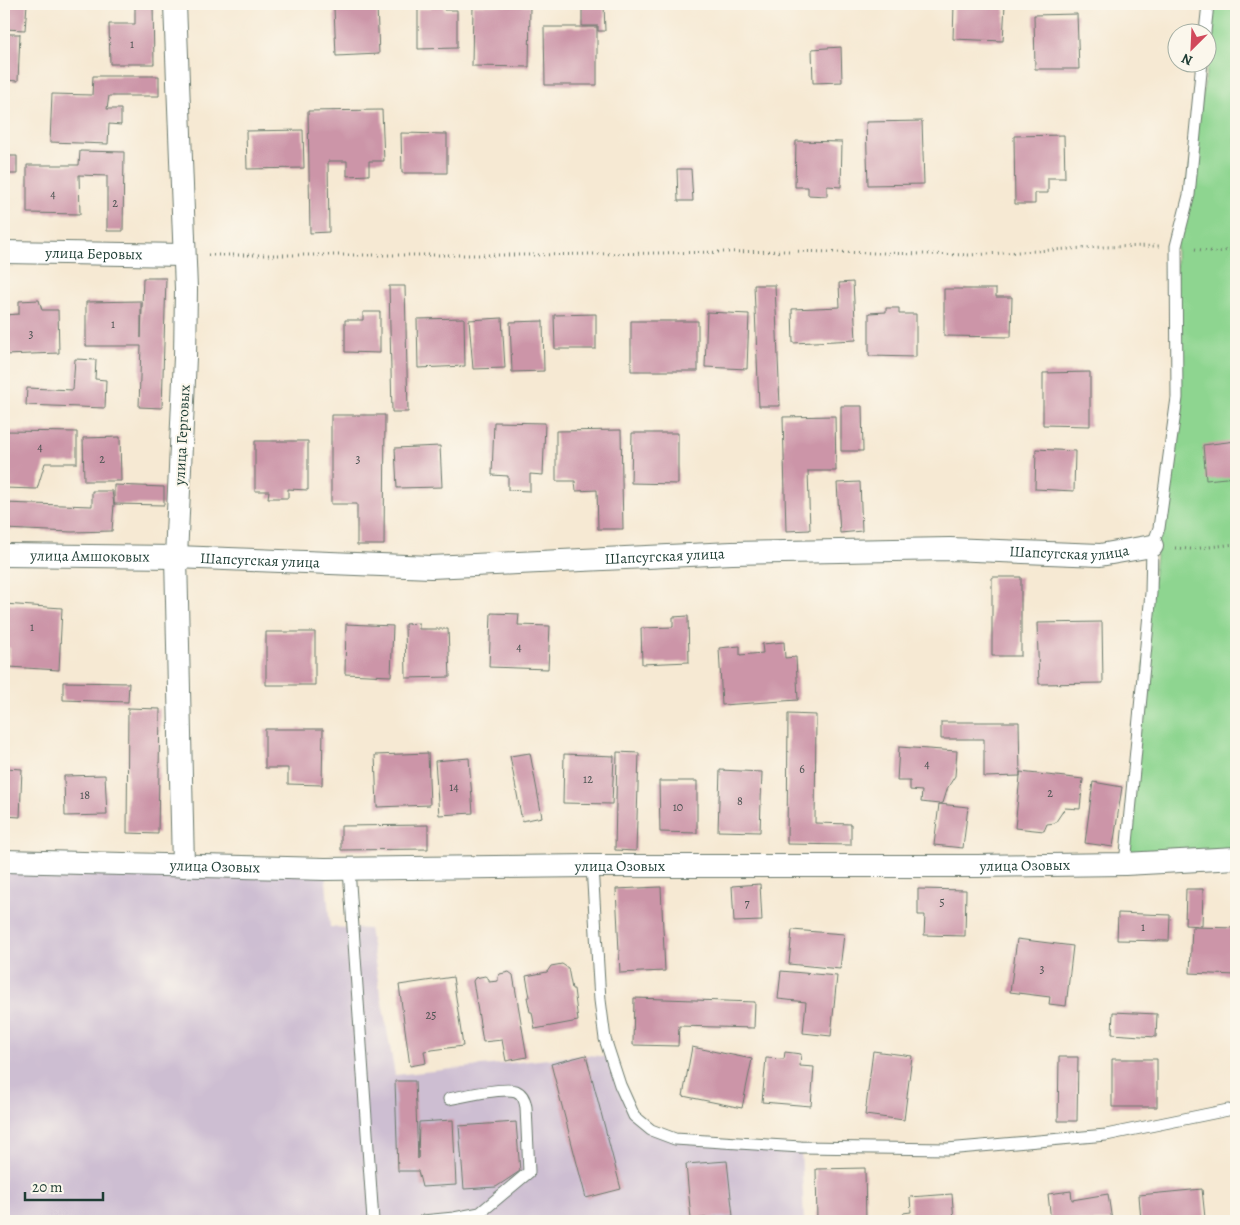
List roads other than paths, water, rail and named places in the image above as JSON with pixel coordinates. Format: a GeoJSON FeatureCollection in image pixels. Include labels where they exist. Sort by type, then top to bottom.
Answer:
{"type":"FeatureCollection","features":[{"type":"Feature","properties":{"kind":"street","name":"улица Герговых"},"geometry":{"type":"LineString","coordinates":[[175,4],[186,289],[185,357],[176,557],[184,866]]}},
{"type":"Feature","properties":{"kind":"street","name":"улица Беровых"},"geometry":{"type":"LineString","coordinates":[[4,252],[184,255]]}},
{"type":"Feature","properties":{"kind":"street","name":"Шапсугская улица"},"geometry":{"type":"LineString","coordinates":[[176,557],[430,567],[732,553],[940,549],[1100,555],[1152,546]]}},
{"type":"Feature","properties":{"kind":"street","name":"улица Амшоковых"},"geometry":{"type":"LineString","coordinates":[[4,555],[176,557]]}},
{"type":"Feature","properties":{"kind":"street","name":"улица Озовых"},"geometry":{"type":"LineString","coordinates":[[4,861],[349,869],[592,866],[977,866],[1125,864],[1236,858]]}},
{"type":"Feature","properties":{"kind":"lane"},"geometry":{"type":"LineString","coordinates":[[1206,22],[1208,4]]}},
{"type":"Feature","properties":{"kind":"lane"},"geometry":{"type":"LineString","coordinates":[[1125,864],[1151,593],[1152,546],[1159,528],[1177,398],[1176,246],[1190,196],[1201,72]]}},
{"type":"Feature","properties":{"kind":"lane"},"geometry":{"type":"LineString","coordinates":[[592,866],[600,1000],[605,1039],[620,1085],[634,1116],[651,1130],[675,1139],[800,1147],[947,1149],[1106,1135],[1228,1110]]}},
{"type":"Feature","properties":{"kind":"lane"},"geometry":{"type":"LineString","coordinates":[[349,869],[373,1221]]}},
{"type":"Feature","properties":{"kind":"lane"},"geometry":{"type":"LineString","coordinates":[[423,1221],[480,1213],[529,1172],[526,1107],[525,1099],[521,1095],[516,1091],[505,1090],[449,1099]]}}]}
